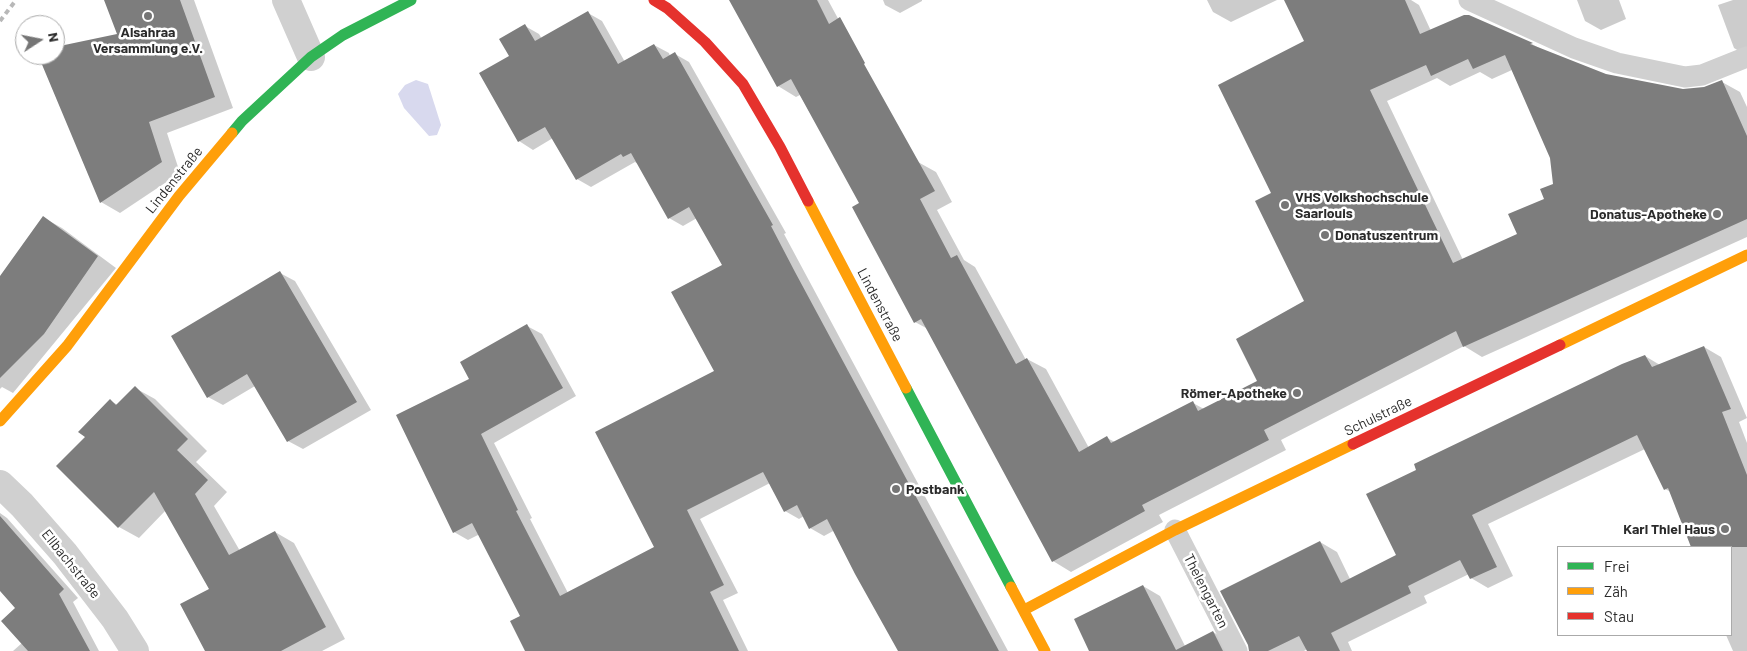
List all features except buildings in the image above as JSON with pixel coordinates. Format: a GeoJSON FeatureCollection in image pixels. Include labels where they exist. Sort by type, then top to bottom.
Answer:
{"type":"FeatureCollection","features":[{"type":"Feature","properties":{"kind":"street"},"geometry":{"type":"LineString","coordinates":[[286,0],[311,58]]}},
{"type":"Feature","properties":{"kind":"street","name":"Lindenstraße"},"geometry":{"type":"LineString","coordinates":[[0,421],[67,346],[179,196],[242,121],[311,58],[344,35],[410,0]]}},
{"type":"Feature","properties":{"kind":"street","name":"Lindenstraße"},"geometry":{"type":"LineString","coordinates":[[654,0],[705,42],[743,84],[780,147],[1045,651]]}},
{"type":"Feature","properties":{"kind":"street","name":"Schulstraße"},"geometry":{"type":"LineString","coordinates":[[1024,610],[1175,530],[1747,255]]}},
{"type":"Feature","properties":{"kind":"street","name":"Ellbachstraße"},"geometry":{"type":"LineString","coordinates":[[0,484],[22,505],[65,554],[115,619],[135,651]]}},
{"type":"Feature","properties":{"kind":"lane"},"geometry":{"type":"LineString","coordinates":[[1469,0],[1574,48],[1617,63],[1685,77],[1702,75],[1747,57]]}},
{"type":"Feature","properties":{"kind":"lane","name":"Thelengarten"},"geometry":{"type":"LineString","coordinates":[[1175,530],[1237,651]]}},
{"type":"Feature","properties":{"kind":"water"},"geometry":{"type":"Polygon","coordinates":[[[416,80],[428,84],[441,125],[437,135],[429,136],[404,108],[398,94],[405,85],[416,80]]]}},
{"type":"Feature","properties":{"kind":"railway"},"geometry":{"type":"LineString","coordinates":[[0,21],[16,0]]}},
{"type":"Feature","properties":{"kind":"traffic: fast"},"geometry":{"type":"LineString","coordinates":[[232,133],[242,121],[311,57],[343,35],[411,0]]}},
{"type":"Feature","properties":{"kind":"traffic: fast"},"geometry":{"type":"LineString","coordinates":[[906,388],[1011,587]]}},
{"type":"Feature","properties":{"kind":"traffic: slow"},"geometry":{"type":"LineString","coordinates":[[0,421],[67,346],[179,196],[232,133]]}},
{"type":"Feature","properties":{"kind":"traffic: slow"},"geometry":{"type":"LineString","coordinates":[[808,201],[906,388]]}},
{"type":"Feature","properties":{"kind":"traffic: slow"},"geometry":{"type":"LineString","coordinates":[[1560,345],[1747,255]]}},
{"type":"Feature","properties":{"kind":"traffic: slow"},"geometry":{"type":"LineString","coordinates":[[1024,610],[1175,530],[1353,444]]}},
{"type":"Feature","properties":{"kind":"traffic: slow"},"geometry":{"type":"LineString","coordinates":[[1011,587],[1045,651]]}},
{"type":"Feature","properties":{"kind":"traffic: jam"},"geometry":{"type":"LineString","coordinates":[[654,0],[667,8],[705,42],[743,84],[780,147],[808,201]]}},
{"type":"Feature","properties":{"kind":"traffic: jam"},"geometry":{"type":"LineString","coordinates":[[1353,444],[1560,345]]}},
{"type":"Feature","properties":{"kind":"place","name":"Alsahraa Versammlung e.V."},"geometry":{"type":"Point","coordinates":[148,16]}},
{"type":"Feature","properties":{"kind":"place","name":"VHS Volkshochschule Saarlouis"},"geometry":{"type":"Point","coordinates":[1285,205]}},
{"type":"Feature","properties":{"kind":"place","name":"Donatus-Apotheke"},"geometry":{"type":"Point","coordinates":[1717,214]}},
{"type":"Feature","properties":{"kind":"place","name":"Donatuszentrum"},"geometry":{"type":"Point","coordinates":[1325,235]}},
{"type":"Feature","properties":{"kind":"place","name":"Römer-Apotheke"},"geometry":{"type":"Point","coordinates":[1297,393]}},
{"type":"Feature","properties":{"kind":"place","name":"Postbank"},"geometry":{"type":"Point","coordinates":[896,489]}},
{"type":"Feature","properties":{"kind":"place","name":"Karl Thiel Haus"},"geometry":{"type":"Point","coordinates":[1725,529]}}]}
